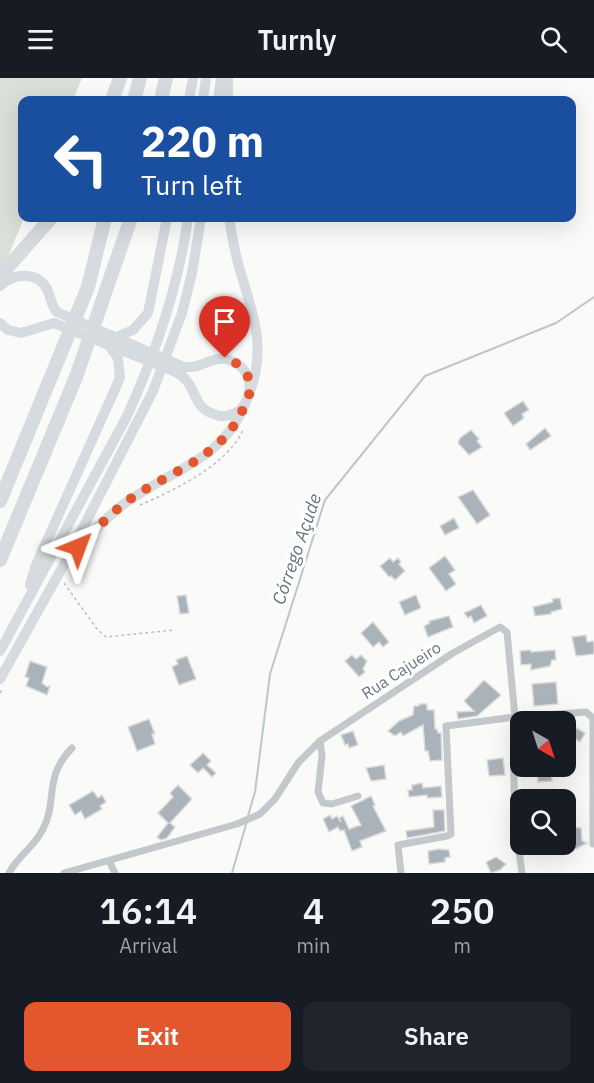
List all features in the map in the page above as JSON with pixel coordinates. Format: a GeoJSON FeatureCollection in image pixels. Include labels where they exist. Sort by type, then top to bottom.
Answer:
{"type":"FeatureCollection","features":[{"type":"Feature","properties":{"kind":"highway"},"geometry":{"type":"LineString","coordinates":[[113,96],[120,78]]}},
{"type":"Feature","properties":{"kind":"highway"},"geometry":{"type":"LineString","coordinates":[[135,96],[140,78]]}},
{"type":"Feature","properties":{"kind":"highway"},"geometry":{"type":"LineString","coordinates":[[162,96],[166,78]]}},
{"type":"Feature","properties":{"kind":"highway"},"geometry":{"type":"LineString","coordinates":[[0,281],[7,268],[47,222]]}},
{"type":"Feature","properties":{"kind":"highway"},"geometry":{"type":"LineString","coordinates":[[0,501],[88,287],[104,222]]}},
{"type":"Feature","properties":{"kind":"highway"},"geometry":{"type":"LineString","coordinates":[[0,560],[76,377],[130,222]]}},
{"type":"Feature","properties":{"kind":"main road"},"geometry":{"type":"LineString","coordinates":[[190,96],[193,78]]}},
{"type":"Feature","properties":{"kind":"main road"},"geometry":{"type":"LineString","coordinates":[[204,96],[206,78]]}},
{"type":"Feature","properties":{"kind":"main road"},"geometry":{"type":"LineString","coordinates":[[219,96],[221,78]]}},
{"type":"Feature","properties":{"kind":"main road"},"geometry":{"type":"LineString","coordinates":[[228,78],[228,96]]}},
{"type":"Feature","properties":{"kind":"main road"},"geometry":{"type":"LineString","coordinates":[[107,339],[133,330],[147,313],[166,222]]}},
{"type":"Feature","properties":{"kind":"main road"},"geometry":{"type":"LineString","coordinates":[[0,651],[126,418],[140,387],[169,309],[182,258],[187,222]]}},
{"type":"Feature","properties":{"kind":"main road"},"geometry":{"type":"LineString","coordinates":[[2,681],[138,423],[170,350],[192,273],[200,222]]}},
{"type":"Feature","properties":{"kind":"main road"},"geometry":{"type":"LineString","coordinates":[[67,559],[102,523],[133,498],[192,464],[215,448],[232,431],[258,371],[260,348],[256,321],[236,254],[230,222]]}},
{"type":"Feature","properties":{"kind":"main road"},"geometry":{"type":"LineString","coordinates":[[0,286],[16,276],[35,278],[45,285],[60,319],[178,368],[195,368],[219,359],[232,360],[239,364],[249,377],[250,392]]}},
{"type":"Feature","properties":{"kind":"main road"},"geometry":{"type":"LineString","coordinates":[[3,328],[26,333],[60,319]]}},
{"type":"Feature","properties":{"kind":"main road"},"geometry":{"type":"LineString","coordinates":[[22,609],[36,565],[120,378],[118,358],[107,339]]}},
{"type":"Feature","properties":{"kind":"main road"},"geometry":{"type":"LineString","coordinates":[[178,368],[191,384],[200,405],[212,414],[234,414],[245,404]]}},
{"type":"Feature","properties":{"kind":"street","name":"Rua Cajueiro"},"geometry":{"type":"LineString","coordinates":[[109,861],[237,824],[260,814],[274,799],[298,763],[320,741],[453,653],[500,627],[507,632],[514,711]]}},
{"type":"Feature","properties":{"kind":"street"},"geometry":{"type":"LineString","coordinates":[[576,713],[591,714],[593,844]]}},
{"type":"Feature","properties":{"kind":"street"},"geometry":{"type":"LineString","coordinates":[[400,873],[398,845],[451,834],[446,726],[510,718]]}},
{"type":"Feature","properties":{"kind":"street"},"geometry":{"type":"LineString","coordinates":[[320,741],[322,756],[318,792],[323,802],[332,804],[358,796]]}},
{"type":"Feature","properties":{"kind":"street"},"geometry":{"type":"LineString","coordinates":[[9,873],[15,862],[34,843],[45,827],[57,766],[72,748]]}},
{"type":"Feature","properties":{"kind":"street"},"geometry":{"type":"LineString","coordinates":[[515,777],[516,834],[522,873]]}},
{"type":"Feature","properties":{"kind":"street"},"geometry":{"type":"LineString","coordinates":[[64,873],[109,861],[115,873]]}},
{"type":"Feature","properties":{"kind":"path"},"geometry":{"type":"LineString","coordinates":[[138,506],[185,483],[230,452],[246,421]]}},
{"type":"Feature","properties":{"kind":"path"},"geometry":{"type":"LineString","coordinates":[[57,575],[96,629],[106,637],[174,630]]}},
{"type":"Feature","properties":{"kind":"path"},"geometry":{"type":"LineString","coordinates":[[0,693],[2,681]]}},
{"type":"Feature","properties":{"kind":"shaded area"},"geometry":{"type":"Polygon","coordinates":[[[0,78],[82,78],[75,96],[18,96],[18,222],[22,222],[0,276],[0,78]]]}},
{"type":"Feature","properties":{"kind":"building"},"geometry":{"type":"Polygon","coordinates":[[[523,401],[529,410],[522,414],[524,418],[513,426],[504,413],[523,401]]]}},
{"type":"Feature","properties":{"kind":"building"},"geometry":{"type":"Polygon","coordinates":[[[545,428],[551,436],[530,450],[526,444],[545,428]]]}},
{"type":"Feature","properties":{"kind":"building"},"geometry":{"type":"Polygon","coordinates":[[[471,430],[479,439],[477,441],[482,447],[469,455],[458,443],[460,438],[471,430]]]}},
{"type":"Feature","properties":{"kind":"building"},"geometry":{"type":"Polygon","coordinates":[[[473,490],[490,515],[477,524],[458,497],[473,490]]]}},
{"type":"Feature","properties":{"kind":"building"},"geometry":{"type":"Polygon","coordinates":[[[454,518],[459,528],[445,535],[440,526],[454,518]]]}},
{"type":"Feature","properties":{"kind":"building"},"geometry":{"type":"Polygon","coordinates":[[[445,556],[455,570],[449,574],[456,584],[446,591],[429,568],[445,556]]]}},
{"type":"Feature","properties":{"kind":"building"},"geometry":{"type":"Polygon","coordinates":[[[390,558],[393,562],[398,558],[401,562],[399,564],[405,571],[395,580],[389,577],[380,566],[390,558]]]}},
{"type":"Feature","properties":{"kind":"building"},"geometry":{"type":"Polygon","coordinates":[[[186,595],[189,613],[180,614],[177,596],[186,595]]]}},
{"type":"Feature","properties":{"kind":"building"},"geometry":{"type":"Polygon","coordinates":[[[416,595],[421,608],[405,615],[399,602],[416,595]]]}},
{"type":"Feature","properties":{"kind":"building"},"geometry":{"type":"Polygon","coordinates":[[[560,598],[562,609],[551,612],[551,614],[535,616],[533,607],[560,598]]]}},
{"type":"Feature","properties":{"kind":"building"},"geometry":{"type":"Polygon","coordinates":[[[481,605],[487,616],[474,623],[471,616],[468,618],[464,613],[481,605]]]}},
{"type":"Feature","properties":{"kind":"building"},"geometry":{"type":"Polygon","coordinates":[[[449,616],[453,627],[428,637],[424,626],[430,623],[429,621],[449,616]]]}},
{"type":"Feature","properties":{"kind":"building"},"geometry":{"type":"Polygon","coordinates":[[[373,622],[389,642],[383,647],[379,642],[373,647],[361,633],[373,622]]]}},
{"type":"Feature","properties":{"kind":"building"},"geometry":{"type":"Polygon","coordinates":[[[586,635],[587,642],[594,641],[594,654],[576,656],[572,637],[586,635]]]}},
{"type":"Feature","properties":{"kind":"building"},"geometry":{"type":"Polygon","coordinates":[[[530,650],[531,652],[555,650],[556,660],[552,660],[550,666],[531,670],[531,664],[521,665],[520,651],[530,650]]]}},
{"type":"Feature","properties":{"kind":"building"},"geometry":{"type":"Polygon","coordinates":[[[352,655],[356,659],[361,655],[367,661],[363,669],[365,672],[359,677],[345,661],[352,655]]]}},
{"type":"Feature","properties":{"kind":"building"},"geometry":{"type":"Polygon","coordinates":[[[187,656],[196,679],[179,685],[172,667],[178,664],[176,660],[187,656]]]}},
{"type":"Feature","properties":{"kind":"building"},"geometry":{"type":"Polygon","coordinates":[[[30,661],[47,667],[42,683],[47,687],[50,686],[47,695],[26,686],[29,678],[25,677],[30,661]]]}},
{"type":"Feature","properties":{"kind":"building"},"geometry":{"type":"Polygon","coordinates":[[[484,680],[501,695],[477,716],[458,719],[457,712],[474,711],[464,701],[484,680]]]}},
{"type":"Feature","properties":{"kind":"building"},"geometry":{"type":"Polygon","coordinates":[[[556,682],[558,704],[534,706],[532,684],[556,682]]]}},
{"type":"Feature","properties":{"kind":"building"},"geometry":{"type":"Polygon","coordinates":[[[419,704],[427,704],[427,710],[434,710],[435,729],[441,733],[442,760],[430,761],[428,751],[425,751],[423,725],[403,736],[401,732],[395,736],[388,731],[399,721],[413,715],[414,706],[419,706],[419,704]]]}},
{"type":"Feature","properties":{"kind":"building"},"geometry":{"type":"Polygon","coordinates":[[[149,719],[155,734],[152,734],[155,744],[137,751],[128,727],[149,719]]]}},
{"type":"Feature","properties":{"kind":"building"},"geometry":{"type":"Polygon","coordinates":[[[576,728],[585,733],[580,742],[576,739],[576,728]]]}},
{"type":"Feature","properties":{"kind":"building"},"geometry":{"type":"Polygon","coordinates":[[[353,731],[358,745],[349,748],[348,744],[345,745],[341,735],[353,731]]]}},
{"type":"Feature","properties":{"kind":"building"},"geometry":{"type":"Polygon","coordinates":[[[203,753],[211,761],[207,765],[216,773],[212,777],[203,768],[198,773],[190,765],[203,753]]]}},
{"type":"Feature","properties":{"kind":"building"},"geometry":{"type":"Polygon","coordinates":[[[503,758],[505,775],[489,776],[487,760],[503,758]]]}},
{"type":"Feature","properties":{"kind":"building"},"geometry":{"type":"Polygon","coordinates":[[[384,765],[386,779],[371,781],[366,768],[384,765]]]}},
{"type":"Feature","properties":{"kind":"building"},"geometry":{"type":"Polygon","coordinates":[[[538,777],[552,777],[552,781],[538,782],[538,777]]]}},
{"type":"Feature","properties":{"kind":"building"},"geometry":{"type":"Polygon","coordinates":[[[422,783],[423,788],[441,786],[442,797],[427,798],[427,795],[409,797],[408,790],[412,790],[412,785],[422,783]]]}},
{"type":"Feature","properties":{"kind":"building"},"geometry":{"type":"Polygon","coordinates":[[[178,785],[192,799],[170,823],[175,827],[167,838],[161,840],[157,837],[168,823],[158,813],[173,797],[170,793],[178,785]]]}},
{"type":"Feature","properties":{"kind":"building"},"geometry":{"type":"Polygon","coordinates":[[[93,791],[98,798],[102,795],[106,802],[100,806],[102,809],[85,819],[81,811],[75,815],[69,805],[93,791]]]}},
{"type":"Feature","properties":{"kind":"building"},"geometry":{"type":"Polygon","coordinates":[[[371,796],[375,805],[373,806],[386,831],[360,841],[362,847],[352,851],[344,830],[340,831],[338,827],[329,832],[323,819],[330,815],[332,819],[337,816],[341,822],[339,818],[343,816],[349,829],[361,825],[351,806],[371,796]]]}},
{"type":"Feature","properties":{"kind":"building"},"geometry":{"type":"Polygon","coordinates":[[[433,810],[444,810],[445,831],[407,838],[406,831],[434,827],[433,810]]]}},
{"type":"Feature","properties":{"kind":"building"},"geometry":{"type":"Polygon","coordinates":[[[576,827],[581,828],[582,841],[587,843],[576,849],[576,827]]]}},
{"type":"Feature","properties":{"kind":"building"},"geometry":{"type":"Polygon","coordinates":[[[449,850],[450,857],[445,858],[445,862],[429,864],[428,851],[449,850]]]}},
{"type":"Feature","properties":{"kind":"building"},"geometry":{"type":"Polygon","coordinates":[[[496,857],[506,864],[500,870],[491,873],[486,862],[496,857]]]}},
{"type":"Feature","properties":{"kind":"waterway","name":"Córrego Açude"},"geometry":{"type":"LineString","coordinates":[[248,816],[255,792],[270,674],[325,500],[425,376],[556,323],[594,297]]}},
{"type":"Feature","properties":{"kind":"waterway","name":"Córrego Açude"},"geometry":{"type":"LineString","coordinates":[[232,873],[247,821]]}},
{"type":"Feature","properties":{"kind":"route"},"geometry":{"type":"LineString","coordinates":[[78,547],[102,523],[133,498],[192,464],[215,448],[232,431],[249,398],[250,384],[249,377],[239,364],[225,358]]}}]}
